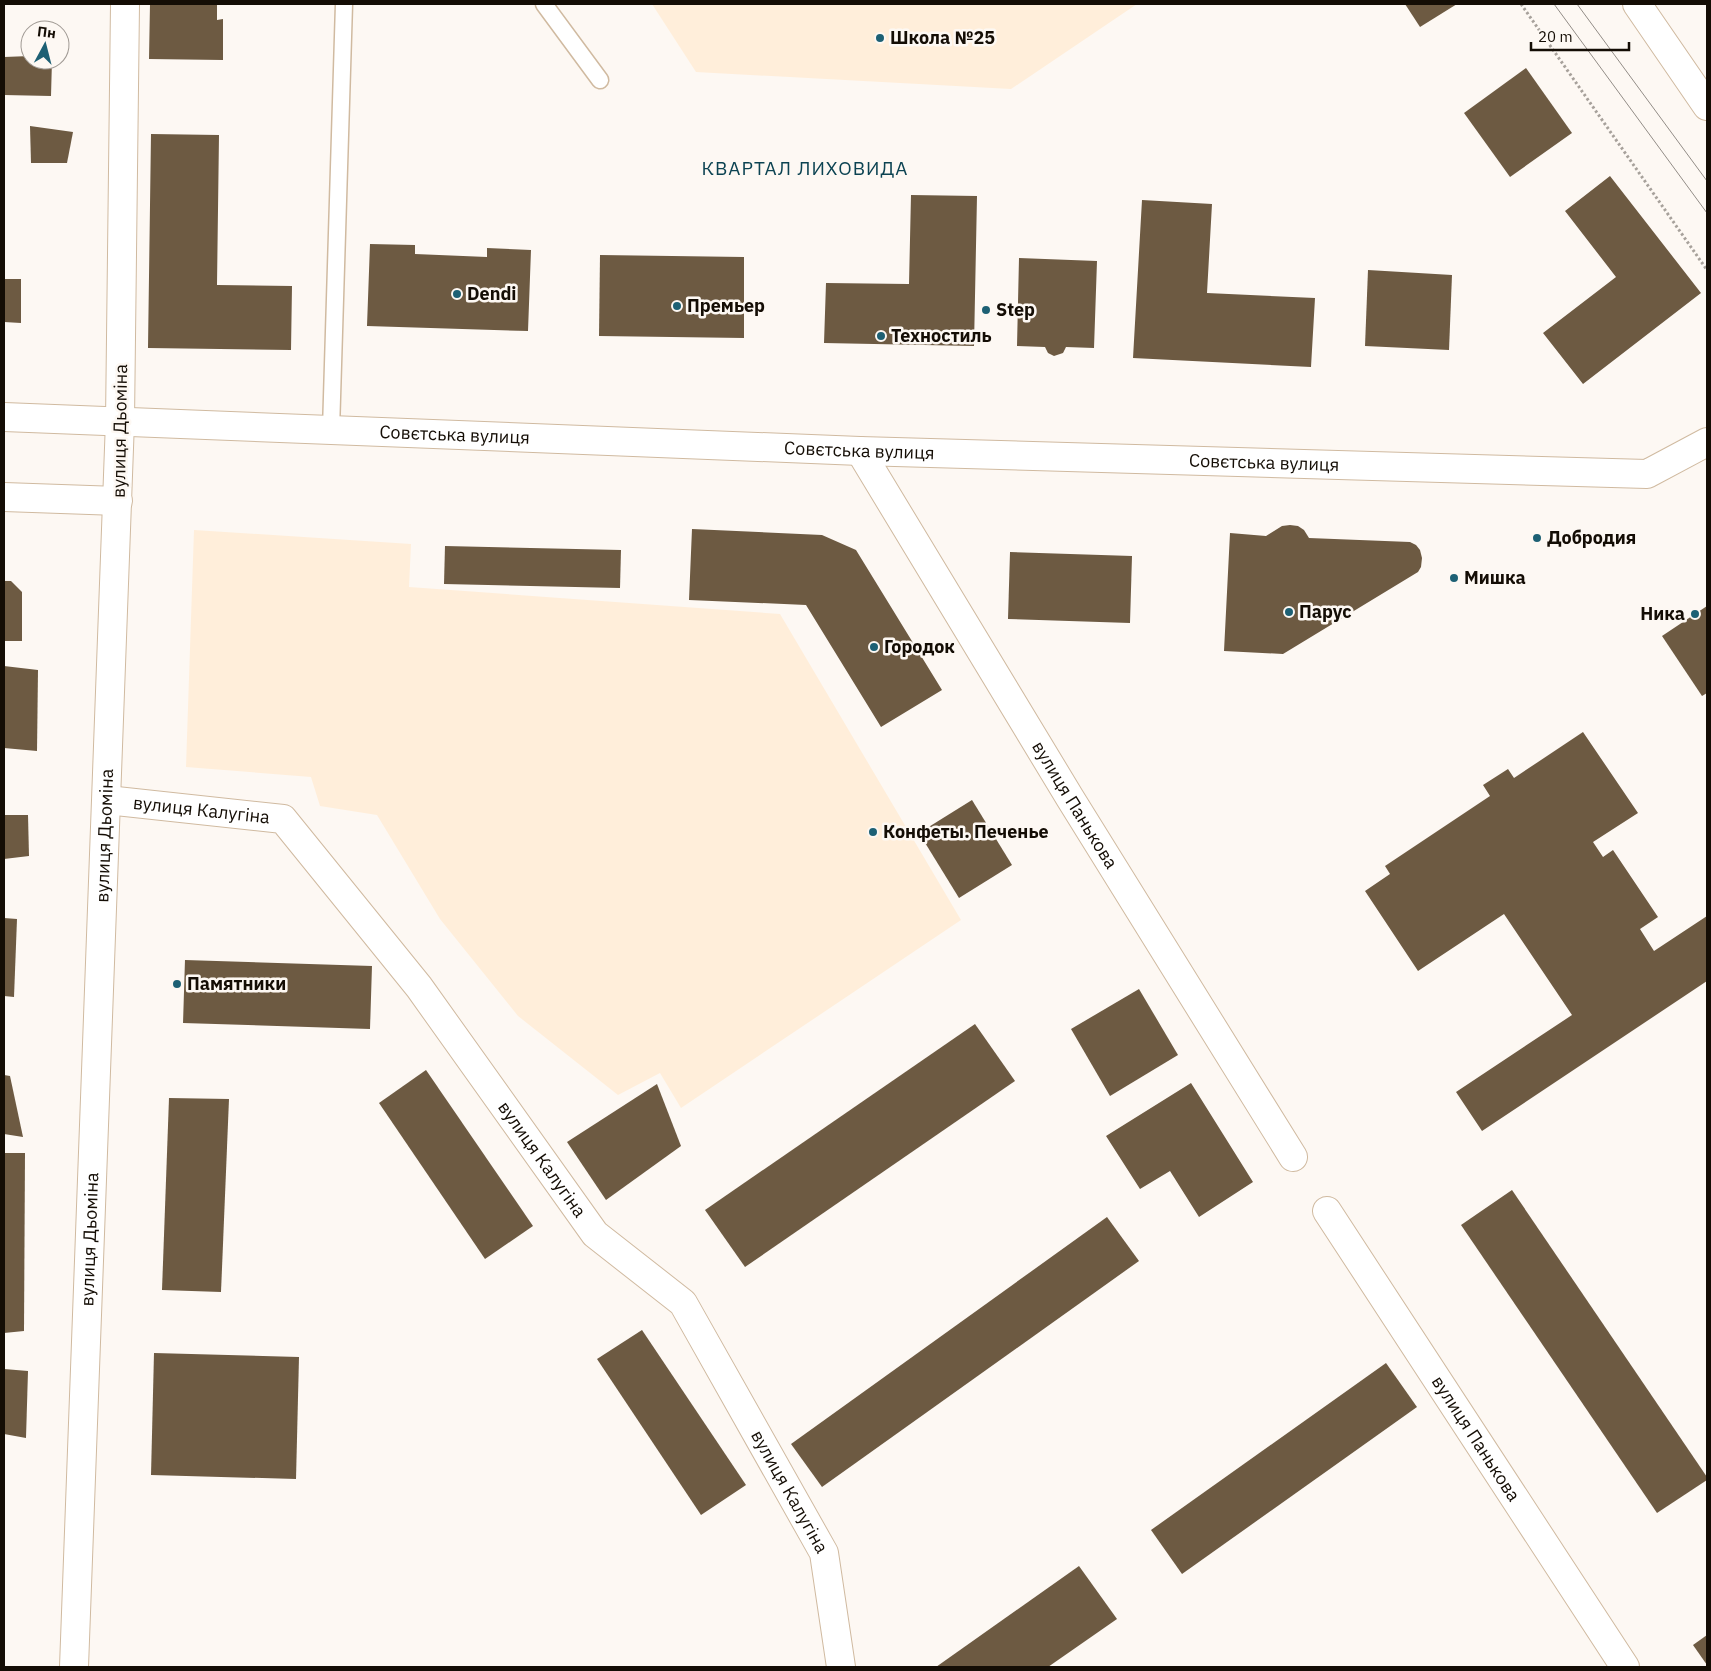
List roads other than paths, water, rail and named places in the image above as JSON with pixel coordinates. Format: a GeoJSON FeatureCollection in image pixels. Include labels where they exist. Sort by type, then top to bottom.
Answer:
{"type":"FeatureCollection","features":[{"type":"Feature","properties":{"kind":"street","name":"вулиця Дьоміна"},"geometry":{"type":"LineString","coordinates":[[74,1667],[118,501],[125,4]]}},
{"type":"Feature","properties":{"kind":"street"},"geometry":{"type":"LineString","coordinates":[[1637,4],[1707,106]]}},
{"type":"Feature","properties":{"kind":"street","name":"Совєтська вулиця"},"geometry":{"type":"LineString","coordinates":[[4,417],[860,451],[1646,474],[1707,442]]}},
{"type":"Feature","properties":{"kind":"street","name":"вулиця Панькова"},"geometry":{"type":"LineString","coordinates":[[860,451],[1075,806],[1293,1157]]}},
{"type":"Feature","properties":{"kind":"street"},"geometry":{"type":"LineString","coordinates":[[4,497],[118,501]]}},
{"type":"Feature","properties":{"kind":"street","name":"вулиця Калугіна"},"geometry":{"type":"LineString","coordinates":[[107,800],[284,819],[419,987],[595,1234],[684,1303],[824,1553],[841,1667]]}},
{"type":"Feature","properties":{"kind":"street","name":"вулиця Панькова"},"geometry":{"type":"LineString","coordinates":[[1327,1211],[1625,1667]]}},
{"type":"Feature","properties":{"kind":"lane"},"geometry":{"type":"LineString","coordinates":[[331,430],[344,4]]}},
{"type":"Feature","properties":{"kind":"lane"},"geometry":{"type":"LineString","coordinates":[[544,4],[600,80]]}},
{"type":"Feature","properties":{"kind":"tram line"},"geometry":{"type":"LineString","coordinates":[[1554,4],[1707,213]]}},
{"type":"Feature","properties":{"kind":"tram line"},"geometry":{"type":"LineString","coordinates":[[1577,4],[1707,181]]}},
{"type":"Feature","properties":{"kind":"place","name":"Школа №25"},"geometry":{"type":"Point","coordinates":[880,38]}},
{"type":"Feature","properties":{"kind":"place","name":"Dendi"},"geometry":{"type":"Point","coordinates":[457,294]}},
{"type":"Feature","properties":{"kind":"place","name":"Премьер"},"geometry":{"type":"Point","coordinates":[677,306]}},
{"type":"Feature","properties":{"kind":"place","name":"Step"},"geometry":{"type":"Point","coordinates":[986,310]}},
{"type":"Feature","properties":{"kind":"place","name":"Техностиль"},"geometry":{"type":"Point","coordinates":[881,336]}},
{"type":"Feature","properties":{"kind":"place","name":"Добродия"},"geometry":{"type":"Point","coordinates":[1537,538]}},
{"type":"Feature","properties":{"kind":"place","name":"Мишка"},"geometry":{"type":"Point","coordinates":[1454,578]}},
{"type":"Feature","properties":{"kind":"place","name":"Парус"},"geometry":{"type":"Point","coordinates":[1289,612]}},
{"type":"Feature","properties":{"kind":"place","name":"Ника"},"geometry":{"type":"Point","coordinates":[1695,614]}},
{"type":"Feature","properties":{"kind":"place","name":"Городок"},"geometry":{"type":"Point","coordinates":[874,647]}},
{"type":"Feature","properties":{"kind":"place","name":"Конфеты. Печенье"},"geometry":{"type":"Point","coordinates":[873,832]}},
{"type":"Feature","properties":{"kind":"place","name":"Памятники"},"geometry":{"type":"Point","coordinates":[177,984]}},
{"type":"Feature","properties":{"kind":"district","name":"КВАРТАЛ ЛИХОВИДА"},"geometry":{"type":"Point","coordinates":[805,168]}}]}
